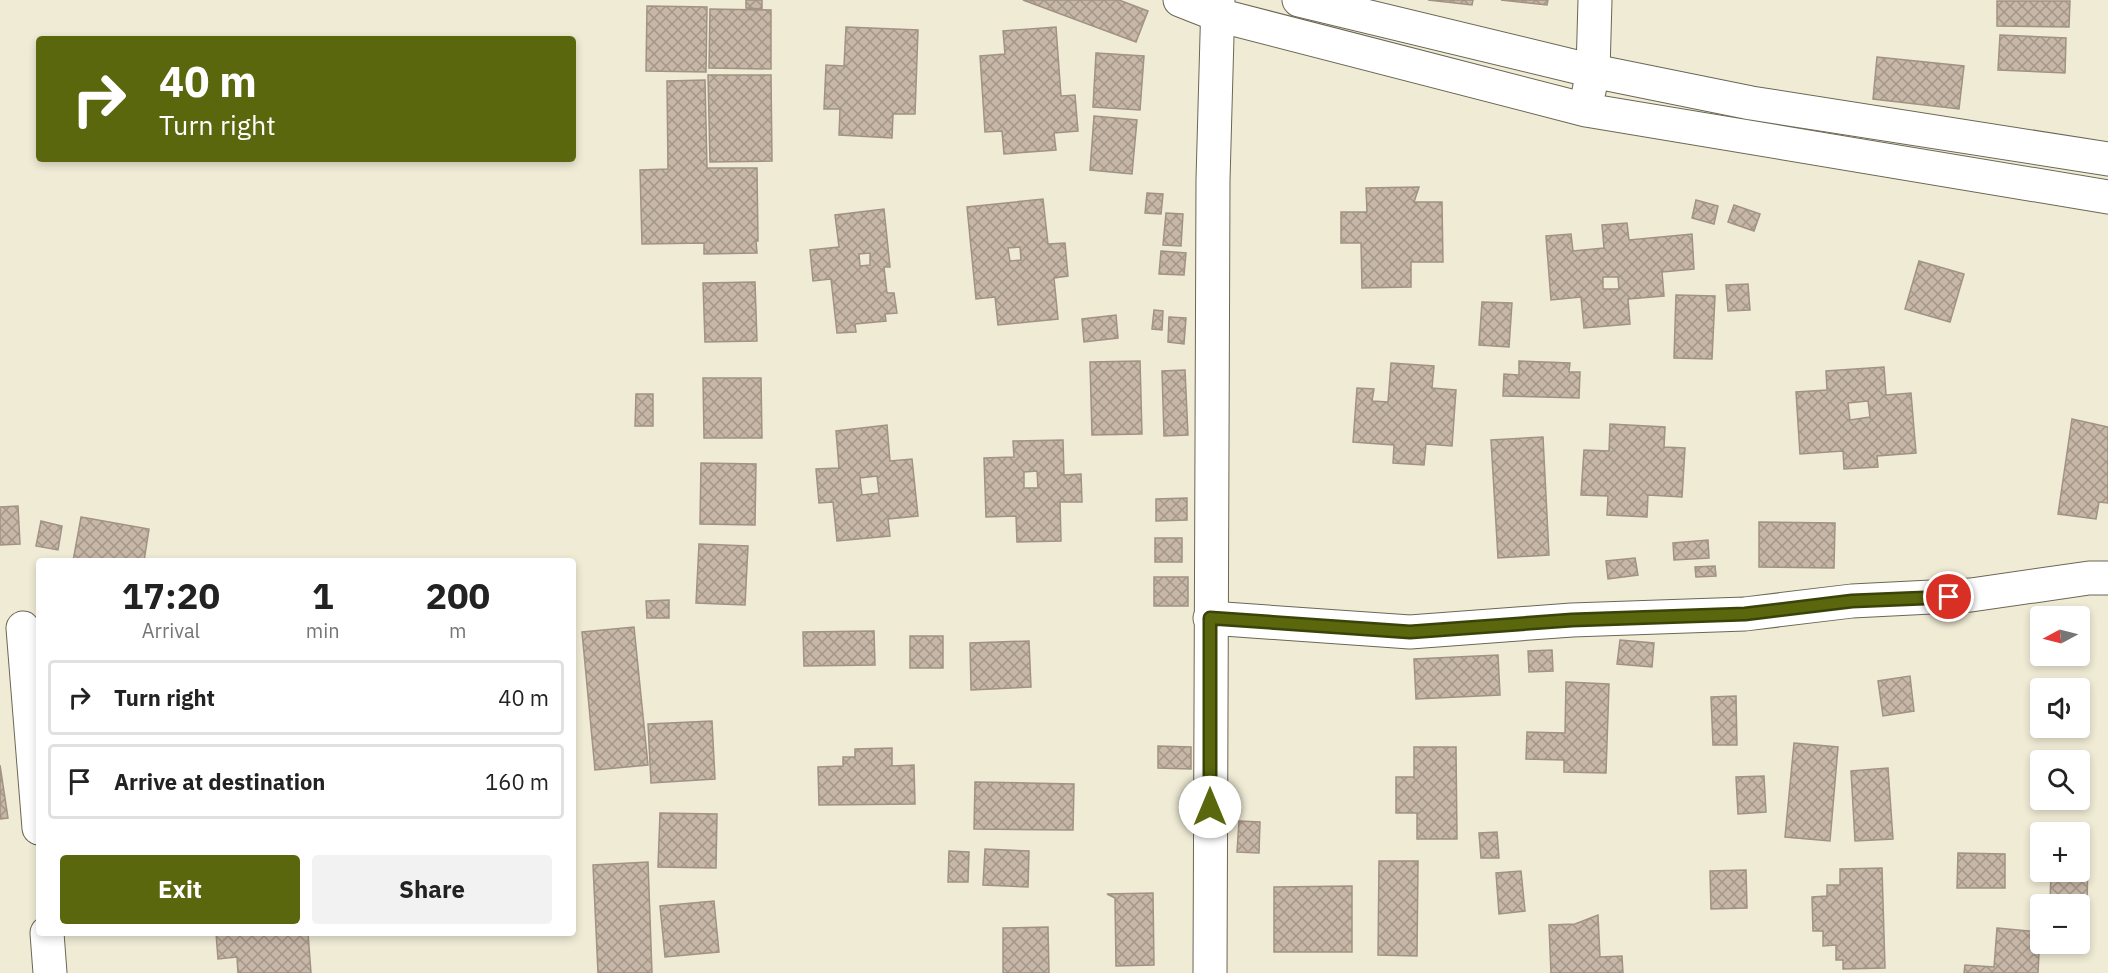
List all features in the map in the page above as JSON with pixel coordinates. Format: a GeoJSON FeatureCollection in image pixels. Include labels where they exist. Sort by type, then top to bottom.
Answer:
{"type":"FeatureCollection","features":[{"type":"Feature","properties":{"kind":"street"},"geometry":{"type":"LineString","coordinates":[[1180,0],[1218,8],[1586,110],[2108,197]]}},
{"type":"Feature","properties":{"kind":"street"},"geometry":{"type":"LineString","coordinates":[[1299,0],[1593,71],[1751,104],[2108,159]]}},
{"type":"Feature","properties":{"kind":"street"},"geometry":{"type":"LineString","coordinates":[[1586,110],[1593,71],[1596,0]]}},
{"type":"Feature","properties":{"kind":"street"},"geometry":{"type":"LineString","coordinates":[[1210,973],[1213,180],[1218,8]]}},
{"type":"Feature","properties":{"kind":"street"},"geometry":{"type":"LineString","coordinates":[[1210,618],[1410,632],[1572,620],[1745,614],[1852,601],[1971,595],[2108,578]]}},
{"type":"Feature","properties":{"kind":"street"},"geometry":{"type":"LineString","coordinates":[[23,628],[36,790]]}},
{"type":"Feature","properties":{"kind":"street"},"geometry":{"type":"LineString","coordinates":[[47,936],[50,973]]}},
{"type":"Feature","properties":{"kind":"building"},"geometry":{"type":"Polygon","coordinates":[[[746,0],[762,0],[762,9],[746,8],[746,0]]]}},
{"type":"Feature","properties":{"kind":"building"},"geometry":{"type":"Polygon","coordinates":[[[1023,0],[1119,0],[1148,11],[1136,42],[1023,0]]]}},
{"type":"Feature","properties":{"kind":"building"},"geometry":{"type":"Polygon","coordinates":[[[1428,0],[1473,0],[1472,5],[1428,0]]]}},
{"type":"Feature","properties":{"kind":"building"},"geometry":{"type":"Polygon","coordinates":[[[1501,0],[1548,0],[1547,5],[1501,0]]]}},
{"type":"Feature","properties":{"kind":"building"},"geometry":{"type":"Polygon","coordinates":[[[1997,1],[2070,1],[2069,27],[1997,26],[1997,1]]]}},
{"type":"Feature","properties":{"kind":"building"},"geometry":{"type":"Polygon","coordinates":[[[647,6],[707,7],[706,72],[646,71],[647,6]]]}},
{"type":"Feature","properties":{"kind":"building"},"geometry":{"type":"Polygon","coordinates":[[[710,9],[771,10],[771,69],[709,68],[710,9]]]}},
{"type":"Feature","properties":{"kind":"building"},"geometry":{"type":"Polygon","coordinates":[[[846,27],[918,30],[915,114],[893,114],[892,138],[839,135],[840,109],[824,109],[826,65],[844,66],[846,27]]]}},
{"type":"Feature","properties":{"kind":"building"},"geometry":{"type":"Polygon","coordinates":[[[1056,27],[1061,96],[1075,95],[1078,131],[1054,133],[1056,150],[1004,154],[1002,131],[985,132],[980,56],[1005,54],[1003,31],[1056,27]]]}},
{"type":"Feature","properties":{"kind":"building"},"geometry":{"type":"Polygon","coordinates":[[[2000,35],[2066,38],[2065,73],[1998,70],[2000,35]]]}},
{"type":"Feature","properties":{"kind":"building"},"geometry":{"type":"Polygon","coordinates":[[[1096,53],[1144,56],[1140,110],[1093,107],[1096,53]]]}},
{"type":"Feature","properties":{"kind":"building"},"geometry":{"type":"Polygon","coordinates":[[[1877,57],[1964,66],[1959,109],[1873,99],[1877,57]]]}},
{"type":"Feature","properties":{"kind":"building"},"geometry":{"type":"Polygon","coordinates":[[[708,75],[771,75],[772,161],[710,162],[708,75]]]}},
{"type":"Feature","properties":{"kind":"building"},"geometry":{"type":"Polygon","coordinates":[[[705,80],[707,168],[757,168],[757,253],[704,254],[704,243],[642,244],[640,170],[668,169],[667,81],[705,80]]]}},
{"type":"Feature","properties":{"kind":"building"},"geometry":{"type":"Polygon","coordinates":[[[1094,116],[1137,120],[1132,174],[1090,170],[1094,116]]]}},
{"type":"Feature","properties":{"kind":"building"},"geometry":{"type":"Polygon","coordinates":[[[1419,187],[1414,202],[1442,202],[1443,262],[1411,262],[1411,287],[1362,288],[1361,243],[1341,243],[1341,212],[1367,212],[1366,188],[1419,187]]]}},
{"type":"Feature","properties":{"kind":"building"},"geometry":{"type":"Polygon","coordinates":[[[1147,193],[1163,194],[1161,214],[1145,213],[1147,193]]]}},
{"type":"Feature","properties":{"kind":"building"},"geometry":{"type":"Polygon","coordinates":[[[1043,199],[1048,244],[1065,243],[1068,276],[1054,278],[1058,319],[998,325],[995,297],[976,299],[967,207],[1043,199]],[[1020,247],[1008,248],[1010,261],[1021,260],[1020,247]]]}},
{"type":"Feature","properties":{"kind":"building"},"geometry":{"type":"Polygon","coordinates":[[[1696,200],[1718,206],[1714,224],[1692,218],[1696,200]]]}},
{"type":"Feature","properties":{"kind":"building"},"geometry":{"type":"Polygon","coordinates":[[[1734,205],[1760,214],[1754,231],[1728,222],[1734,205]]]}},
{"type":"Feature","properties":{"kind":"building"},"geometry":{"type":"Polygon","coordinates":[[[884,209],[890,267],[884,267],[887,293],[894,293],[897,313],[885,314],[886,321],[855,324],[856,332],[837,333],[831,279],[813,281],[810,250],[839,247],[835,215],[884,209]],[[870,253],[859,254],[860,266],[870,265],[870,253]]]}},
{"type":"Feature","properties":{"kind":"building"},"geometry":{"type":"Polygon","coordinates":[[[1166,213],[1183,214],[1181,246],[1163,245],[1166,213]]]}},
{"type":"Feature","properties":{"kind":"building"},"geometry":{"type":"Polygon","coordinates":[[[1627,223],[1629,240],[1692,234],[1694,269],[1662,272],[1664,296],[1628,299],[1630,324],[1584,328],[1581,297],[1551,300],[1546,236],[1571,234],[1573,251],[1604,248],[1602,225],[1627,223]],[[1603,277],[1603,289],[1619,289],[1618,277],[1603,277]]]}},
{"type":"Feature","properties":{"kind":"building"},"geometry":{"type":"Polygon","coordinates":[[[1161,251],[1186,253],[1184,275],[1159,274],[1161,251]]]}},
{"type":"Feature","properties":{"kind":"building"},"geometry":{"type":"Polygon","coordinates":[[[1919,261],[1964,274],[1950,322],[1905,309],[1919,261]]]}},
{"type":"Feature","properties":{"kind":"building"},"geometry":{"type":"Polygon","coordinates":[[[755,282],[757,341],[705,342],[703,283],[755,282]]]}},
{"type":"Feature","properties":{"kind":"building"},"geometry":{"type":"Polygon","coordinates":[[[1748,284],[1750,310],[1728,311],[1726,285],[1748,284]]]}},
{"type":"Feature","properties":{"kind":"building"},"geometry":{"type":"Polygon","coordinates":[[[1676,295],[1715,296],[1712,359],[1674,358],[1676,295]]]}},
{"type":"Feature","properties":{"kind":"building"},"geometry":{"type":"Polygon","coordinates":[[[1482,302],[1512,303],[1509,347],[1479,345],[1482,302]]]}},
{"type":"Feature","properties":{"kind":"building"},"geometry":{"type":"Polygon","coordinates":[[[1154,310],[1163,311],[1162,330],[1152,329],[1154,310]]]}},
{"type":"Feature","properties":{"kind":"building"},"geometry":{"type":"Polygon","coordinates":[[[1116,315],[1118,338],[1084,342],[1082,319],[1116,315]]]}},
{"type":"Feature","properties":{"kind":"building"},"geometry":{"type":"Polygon","coordinates":[[[1169,317],[1186,318],[1184,344],[1168,342],[1169,317]]]}},
{"type":"Feature","properties":{"kind":"building"},"geometry":{"type":"Polygon","coordinates":[[[1140,361],[1142,434],[1092,435],[1090,362],[1140,361]]]}},
{"type":"Feature","properties":{"kind":"building"},"geometry":{"type":"Polygon","coordinates":[[[1519,361],[1570,363],[1569,372],[1580,372],[1579,398],[1503,396],[1504,374],[1519,375],[1519,361]]]}},
{"type":"Feature","properties":{"kind":"building"},"geometry":{"type":"Polygon","coordinates":[[[1391,363],[1434,366],[1432,388],[1456,390],[1452,446],[1426,444],[1424,465],[1393,463],[1394,445],[1353,442],[1357,388],[1374,389],[1372,401],[1388,402],[1391,363]]]}},
{"type":"Feature","properties":{"kind":"building"},"geometry":{"type":"Polygon","coordinates":[[[1884,367],[1886,395],[1911,393],[1916,453],[1877,456],[1878,467],[1844,469],[1843,451],[1800,454],[1796,392],[1827,390],[1826,371],[1884,367]],[[1868,401],[1848,403],[1850,420],[1870,417],[1868,401]]]}},
{"type":"Feature","properties":{"kind":"building"},"geometry":{"type":"Polygon","coordinates":[[[1185,370],[1188,435],[1164,436],[1162,371],[1185,370]]]}},
{"type":"Feature","properties":{"kind":"building"},"geometry":{"type":"Polygon","coordinates":[[[703,378],[761,378],[762,438],[704,438],[703,378]]]}},
{"type":"Feature","properties":{"kind":"building"},"geometry":{"type":"Polygon","coordinates":[[[636,394],[653,394],[653,426],[635,426],[636,394]]]}},
{"type":"Feature","properties":{"kind":"building"},"geometry":{"type":"Polygon","coordinates":[[[2072,419],[2108,427],[2108,503],[2099,502],[2096,519],[2058,514],[2072,419]]]}},
{"type":"Feature","properties":{"kind":"building"},"geometry":{"type":"Polygon","coordinates":[[[1610,424],[1665,427],[1664,447],[1685,448],[1682,497],[1648,495],[1647,517],[1607,515],[1608,496],[1581,495],[1584,450],[1609,451],[1610,424]]]}},
{"type":"Feature","properties":{"kind":"building"},"geometry":{"type":"Polygon","coordinates":[[[887,425],[890,461],[912,459],[918,516],[888,519],[890,536],[837,541],[833,502],[819,503],[816,469],[839,468],[836,431],[887,425]],[[877,476],[860,478],[862,495],[879,493],[877,476]]]}},
{"type":"Feature","properties":{"kind":"building"},"geometry":{"type":"Polygon","coordinates":[[[1543,437],[1549,555],[1498,558],[1491,440],[1543,437]]]}},
{"type":"Feature","properties":{"kind":"building"},"geometry":{"type":"Polygon","coordinates":[[[1063,440],[1064,475],[1081,474],[1082,502],[1060,502],[1061,541],[1017,542],[1016,516],[986,517],[984,458],[1014,457],[1013,441],[1063,440]],[[1037,471],[1024,472],[1024,488],[1038,488],[1037,471]]]}},
{"type":"Feature","properties":{"kind":"building"},"geometry":{"type":"Polygon","coordinates":[[[701,463],[756,464],[755,525],[700,524],[701,463]]]}},
{"type":"Feature","properties":{"kind":"building"},"geometry":{"type":"Polygon","coordinates":[[[1187,498],[1187,520],[1156,521],[1156,499],[1187,498]]]}},
{"type":"Feature","properties":{"kind":"building"},"geometry":{"type":"Polygon","coordinates":[[[18,506],[20,544],[0,545],[0,507],[18,506]]]}},
{"type":"Feature","properties":{"kind":"building"},"geometry":{"type":"Polygon","coordinates":[[[81,517],[149,529],[144,558],[74,558],[81,517]]]}},
{"type":"Feature","properties":{"kind":"building"},"geometry":{"type":"Polygon","coordinates":[[[41,521],[62,526],[58,550],[36,546],[41,521]]]}},
{"type":"Feature","properties":{"kind":"building"},"geometry":{"type":"Polygon","coordinates":[[[1759,522],[1835,523],[1834,568],[1759,567],[1759,522]]]}},
{"type":"Feature","properties":{"kind":"building"},"geometry":{"type":"Polygon","coordinates":[[[1155,538],[1182,538],[1182,562],[1155,562],[1155,538]]]}},
{"type":"Feature","properties":{"kind":"building"},"geometry":{"type":"Polygon","coordinates":[[[1708,540],[1709,558],[1674,560],[1673,543],[1708,540]]]}},
{"type":"Feature","properties":{"kind":"building"},"geometry":{"type":"Polygon","coordinates":[[[699,544],[748,546],[745,605],[696,603],[699,544]]]}},
{"type":"Feature","properties":{"kind":"building"},"geometry":{"type":"Polygon","coordinates":[[[1635,558],[1638,575],[1608,579],[1606,561],[1635,558]]]}},
{"type":"Feature","properties":{"kind":"building"},"geometry":{"type":"Polygon","coordinates":[[[1715,566],[1716,576],[1696,577],[1695,567],[1715,566]]]}},
{"type":"Feature","properties":{"kind":"building"},"geometry":{"type":"Polygon","coordinates":[[[1154,577],[1188,577],[1188,606],[1154,606],[1154,577]]]}},
{"type":"Feature","properties":{"kind":"building"},"geometry":{"type":"Polygon","coordinates":[[[669,600],[669,618],[647,618],[646,601],[669,600]]]}},
{"type":"Feature","properties":{"kind":"building"},"geometry":{"type":"Polygon","coordinates":[[[634,627],[648,765],[595,770],[582,632],[634,627]]]}},
{"type":"Feature","properties":{"kind":"building"},"geometry":{"type":"Polygon","coordinates":[[[874,631],[875,665],[804,666],[803,632],[874,631]]]}},
{"type":"Feature","properties":{"kind":"building"},"geometry":{"type":"Polygon","coordinates":[[[910,636],[943,636],[943,668],[910,668],[910,636]]]}},
{"type":"Feature","properties":{"kind":"building"},"geometry":{"type":"Polygon","coordinates":[[[1620,640],[1654,643],[1652,667],[1617,664],[1620,640]]]}},
{"type":"Feature","properties":{"kind":"building"},"geometry":{"type":"Polygon","coordinates":[[[1029,641],[1031,687],[971,690],[970,643],[1029,641]]]}},
{"type":"Feature","properties":{"kind":"building"},"geometry":{"type":"Polygon","coordinates":[[[1552,650],[1553,671],[1529,672],[1528,651],[1552,650]]]}},
{"type":"Feature","properties":{"kind":"building"},"geometry":{"type":"Polygon","coordinates":[[[1498,655],[1500,695],[1416,699],[1414,659],[1498,655]]]}},
{"type":"Feature","properties":{"kind":"building"},"geometry":{"type":"Polygon","coordinates":[[[1910,676],[1914,711],[1883,716],[1878,681],[1910,676]]]}},
{"type":"Feature","properties":{"kind":"building"},"geometry":{"type":"Polygon","coordinates":[[[1566,682],[1609,684],[1606,773],[1564,772],[1564,760],[1526,759],[1527,732],[1565,733],[1566,682]]]}},
{"type":"Feature","properties":{"kind":"building"},"geometry":{"type":"Polygon","coordinates":[[[1736,696],[1737,745],[1713,745],[1711,697],[1736,696]]]}},
{"type":"Feature","properties":{"kind":"building"},"geometry":{"type":"Polygon","coordinates":[[[712,721],[715,779],[651,783],[648,724],[712,721]]]}},
{"type":"Feature","properties":{"kind":"building"},"geometry":{"type":"Polygon","coordinates":[[[1794,743],[1838,747],[1830,841],[1785,837],[1794,743]]]}},
{"type":"Feature","properties":{"kind":"building"},"geometry":{"type":"Polygon","coordinates":[[[1158,746],[1191,747],[1191,769],[1158,768],[1158,746]]]}},
{"type":"Feature","properties":{"kind":"building"},"geometry":{"type":"Polygon","coordinates":[[[1414,747],[1456,747],[1457,839],[1417,839],[1417,813],[1396,813],[1396,777],[1414,777],[1414,747]]]}},
{"type":"Feature","properties":{"kind":"building"},"geometry":{"type":"Polygon","coordinates":[[[892,748],[892,766],[914,765],[915,804],[819,805],[818,767],[843,766],[843,757],[855,757],[855,749],[892,748]]]}},
{"type":"Feature","properties":{"kind":"building"},"geometry":{"type":"Polygon","coordinates":[[[0,765],[8,818],[0,819],[0,765]]]}},
{"type":"Feature","properties":{"kind":"building"},"geometry":{"type":"Polygon","coordinates":[[[1888,768],[1893,839],[1855,841],[1851,771],[1888,768]]]}},
{"type":"Feature","properties":{"kind":"building"},"geometry":{"type":"Polygon","coordinates":[[[1764,776],[1766,812],[1738,814],[1736,777],[1764,776]]]}},
{"type":"Feature","properties":{"kind":"building"},"geometry":{"type":"Polygon","coordinates":[[[975,782],[1074,784],[1073,830],[974,829],[975,782]]]}},
{"type":"Feature","properties":{"kind":"building"},"geometry":{"type":"Polygon","coordinates":[[[660,813],[717,814],[716,868],[658,867],[660,813]]]}},
{"type":"Feature","properties":{"kind":"building"},"geometry":{"type":"Polygon","coordinates":[[[1239,821],[1260,822],[1259,853],[1237,852],[1239,821]]]}},
{"type":"Feature","properties":{"kind":"building"},"geometry":{"type":"Polygon","coordinates":[[[1497,832],[1499,858],[1481,858],[1479,833],[1497,832]]]}},
{"type":"Feature","properties":{"kind":"building"},"geometry":{"type":"Polygon","coordinates":[[[985,849],[1029,851],[1028,887],[983,885],[985,849]]]}},
{"type":"Feature","properties":{"kind":"building"},"geometry":{"type":"Polygon","coordinates":[[[949,851],[969,852],[968,882],[948,882],[949,851]]]}},
{"type":"Feature","properties":{"kind":"building"},"geometry":{"type":"Polygon","coordinates":[[[1958,853],[2005,854],[2005,888],[1957,888],[1958,853]]]}},
{"type":"Feature","properties":{"kind":"building"},"geometry":{"type":"Polygon","coordinates":[[[1379,861],[1418,861],[1417,956],[1378,955],[1379,861]]]}},
{"type":"Feature","properties":{"kind":"building"},"geometry":{"type":"Polygon","coordinates":[[[648,862],[652,973],[598,973],[593,865],[648,862]]]}},
{"type":"Feature","properties":{"kind":"building"},"geometry":{"type":"Polygon","coordinates":[[[1882,868],[1885,968],[1843,969],[1843,960],[1836,960],[1836,945],[1823,946],[1823,931],[1813,931],[1812,897],[1827,896],[1827,885],[1840,885],[1840,869],[1882,868]]]}},
{"type":"Feature","properties":{"kind":"building"},"geometry":{"type":"Polygon","coordinates":[[[1746,870],[1747,908],[1711,909],[1710,871],[1746,870]]]}},
{"type":"Feature","properties":{"kind":"building"},"geometry":{"type":"Polygon","coordinates":[[[1521,871],[1525,911],[1499,914],[1496,873],[1521,871]]]}},
{"type":"Feature","properties":{"kind":"building"},"geometry":{"type":"Polygon","coordinates":[[[2051,882],[2087,882],[2087,894],[2050,894],[2051,882]]]}},
{"type":"Feature","properties":{"kind":"building"},"geometry":{"type":"Polygon","coordinates":[[[1352,886],[1352,952],[1274,952],[1274,887],[1352,886]]]}},
{"type":"Feature","properties":{"kind":"building"},"geometry":{"type":"Polygon","coordinates":[[[1153,893],[1154,965],[1116,966],[1115,898],[1107,894],[1153,893]]]}},
{"type":"Feature","properties":{"kind":"building"},"geometry":{"type":"Polygon","coordinates":[[[714,901],[719,952],[665,957],[660,906],[714,901]]]}},
{"type":"Feature","properties":{"kind":"building"},"geometry":{"type":"Polygon","coordinates":[[[1598,915],[1600,957],[1622,956],[1623,973],[1551,973],[1549,925],[1575,924],[1598,915]]]}},
{"type":"Feature","properties":{"kind":"building"},"geometry":{"type":"Polygon","coordinates":[[[1048,927],[1049,973],[1003,973],[1003,928],[1048,927]]]}},
{"type":"Feature","properties":{"kind":"building"},"geometry":{"type":"Polygon","coordinates":[[[1997,928],[2030,931],[2030,954],[2039,954],[2038,973],[1964,973],[1965,965],[1994,967],[1997,928]]]}},
{"type":"Feature","properties":{"kind":"building"},"geometry":{"type":"Polygon","coordinates":[[[216,936],[308,936],[311,973],[238,973],[237,957],[218,959],[216,936]]]}},
{"type":"Feature","properties":{"kind":"route"},"geometry":{"type":"LineString","coordinates":[[1210,807],[1210,618],[1410,632],[1572,620],[1745,614],[1852,601],[1949,597]]}}]}
